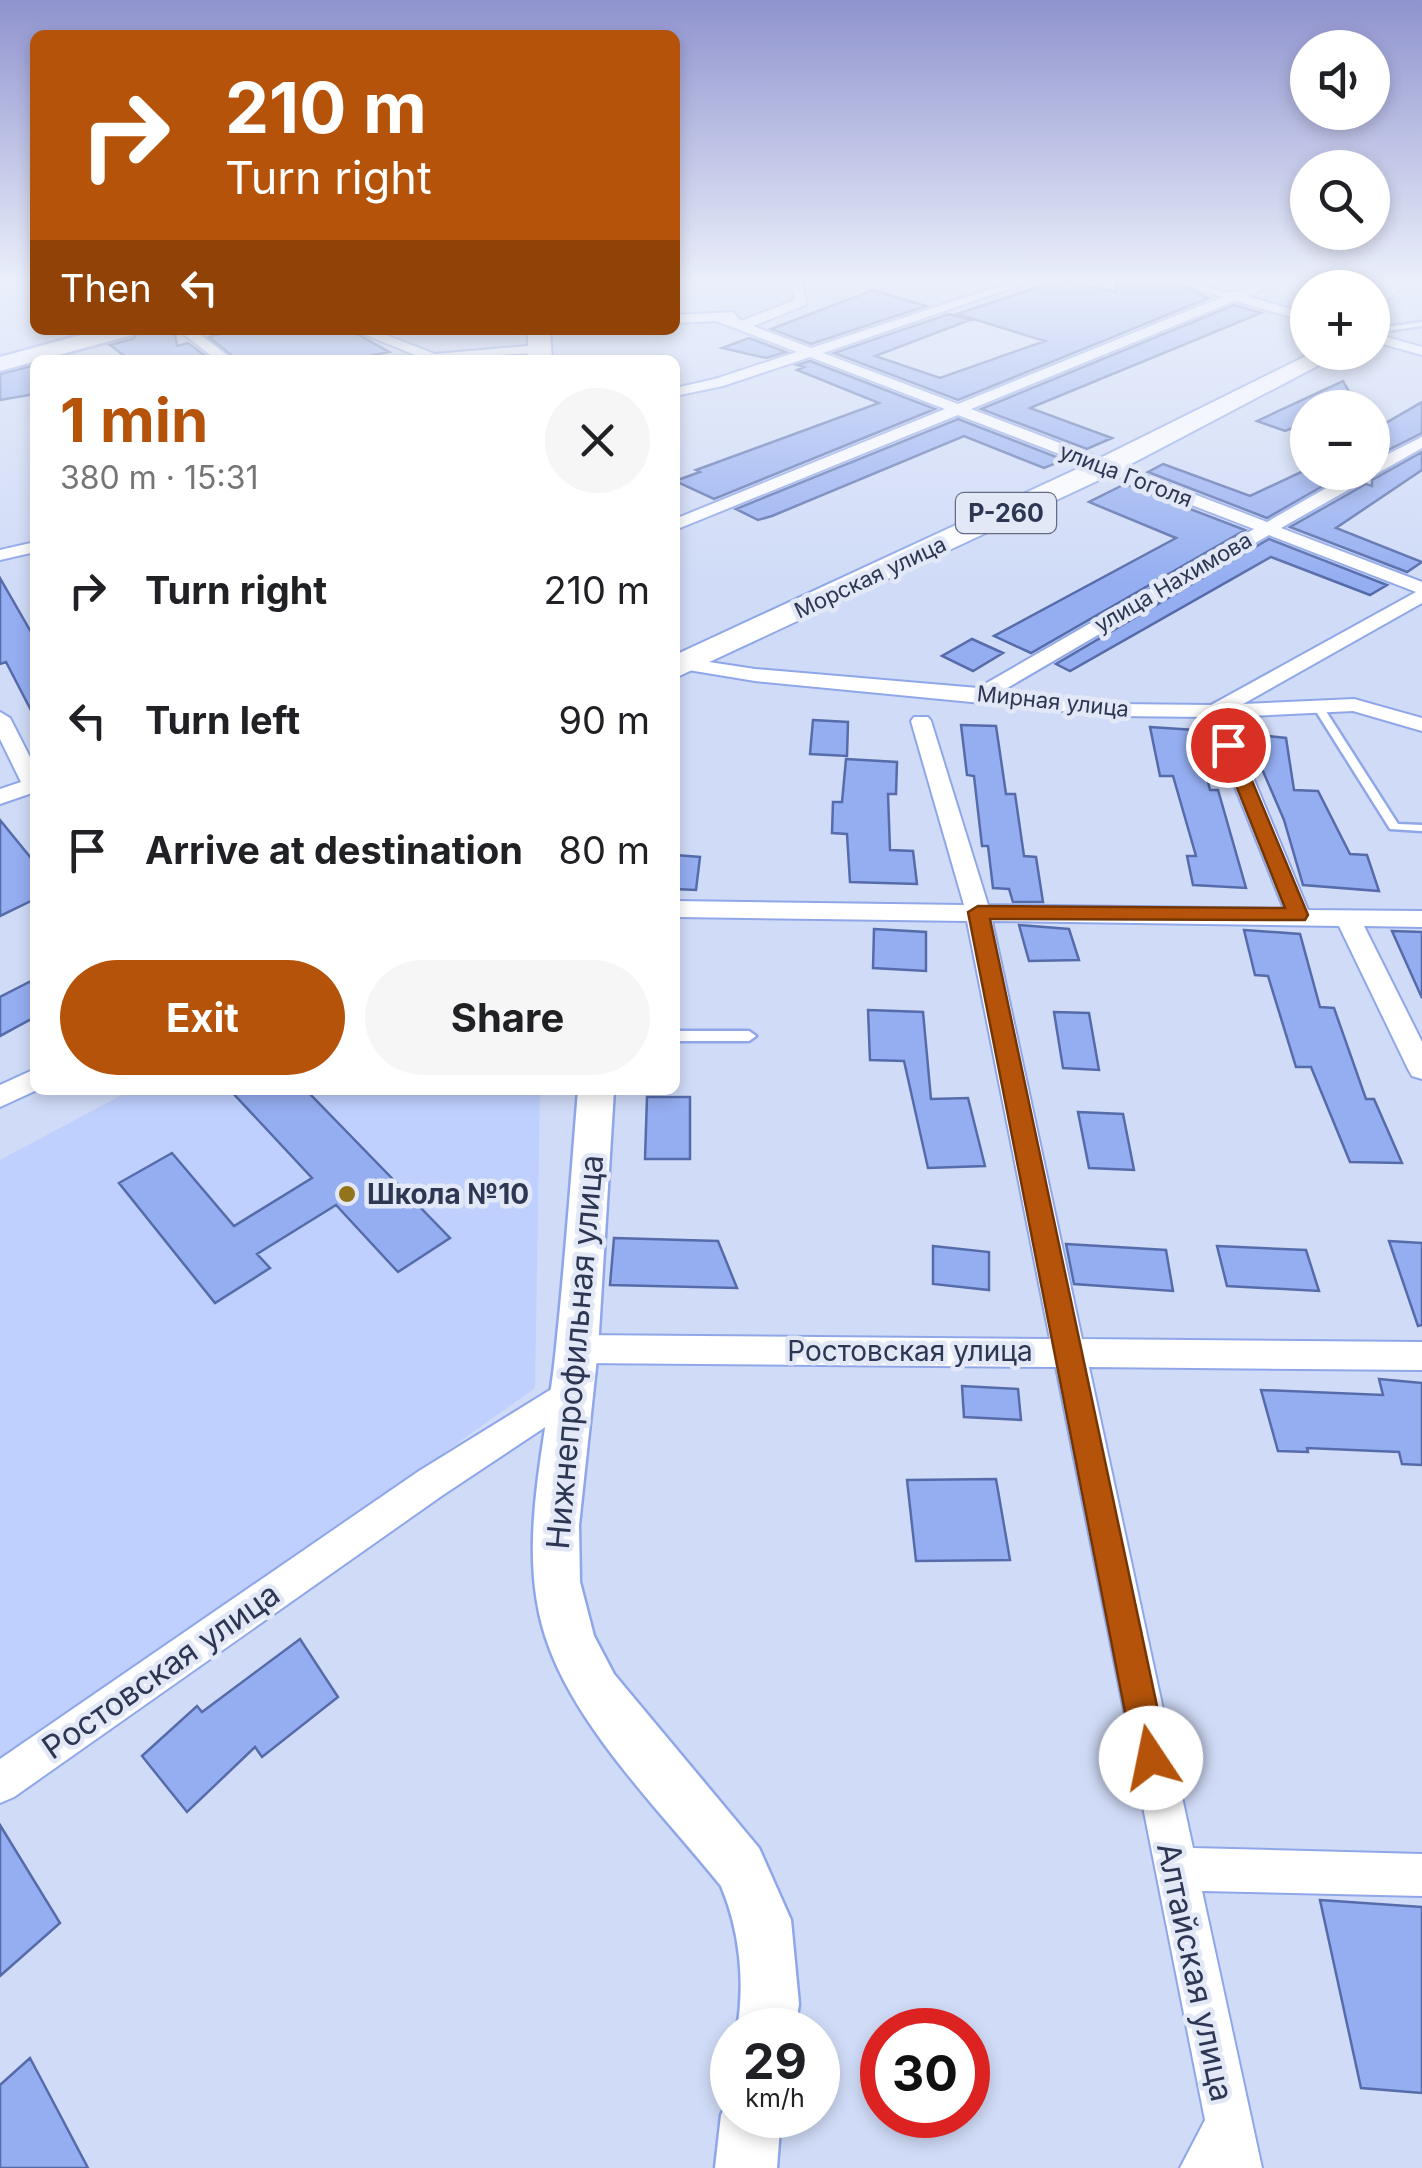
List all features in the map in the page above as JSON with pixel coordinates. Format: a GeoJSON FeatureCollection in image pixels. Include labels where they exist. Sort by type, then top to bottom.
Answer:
{"type":"FeatureCollection","features":[{"type":"Feature","properties":{"kind":"highway","name":"Морская улица"},"geometry":{"type":"LineString","coordinates":[[680,666],[1102,468],[1275,381]]}},
{"type":"Feature","properties":{"kind":"street"},"geometry":{"type":"LineString","coordinates":[[680,391],[723,381]]}},
{"type":"Feature","properties":{"kind":"street","name":"улица Гоголя"},"geometry":{"type":"LineString","coordinates":[[884,381],[1102,468],[1266,527],[1422,592]]}},
{"type":"Feature","properties":{"kind":"street"},"geometry":{"type":"LineString","coordinates":[[680,523],[1021,381]]}},
{"type":"Feature","properties":{"kind":"street"},"geometry":{"type":"LineString","coordinates":[[1390,459],[1422,442]]}},
{"type":"Feature","properties":{"kind":"street","name":"улица Нахимова"},"geometry":{"type":"LineString","coordinates":[[921,721],[976,694],[1333,490]]}},
{"type":"Feature","properties":{"kind":"street"},"geometry":{"type":"LineString","coordinates":[[0,555],[30,548]]}},
{"type":"Feature","properties":{"kind":"street"},"geometry":{"type":"LineString","coordinates":[[1298,915],[1215,711],[1422,592]]}},
{"type":"Feature","properties":{"kind":"street","name":"Мирная улица"},"geometry":{"type":"LineString","coordinates":[[680,666],[1116,710],[1215,711],[1354,705],[1422,724]]}},
{"type":"Feature","properties":{"kind":"street"},"geometry":{"type":"LineString","coordinates":[[863,685],[921,721]]}},
{"type":"Feature","properties":{"kind":"street"},"geometry":{"type":"LineString","coordinates":[[0,718],[21,789]]}},
{"type":"Feature","properties":{"kind":"street","name":"Алтайская улица"},"geometry":{"type":"LineString","coordinates":[[921,721],[978,912],[1232,2148]]}},
{"type":"Feature","properties":{"kind":"street"},"geometry":{"type":"LineString","coordinates":[[680,908],[1422,919]]}},
{"type":"Feature","properties":{"kind":"street"},"geometry":{"type":"LineString","coordinates":[[1348,919],[1422,1069]]}},
{"type":"Feature","properties":{"kind":"street"},"geometry":{"type":"LineString","coordinates":[[0,1097],[30,1082]]}},
{"type":"Feature","properties":{"kind":"street","name":"Нижнепрофильная улица"},"geometry":{"type":"LineString","coordinates":[[596,1095],[574,1371],[556,1525],[558,1582],[571,1643],[596,1692],[740,1868],[763,1920],[769,2008]]}},
{"type":"Feature","properties":{"kind":"street","name":"Ростовская улица"},"geometry":{"type":"LineString","coordinates":[[0,1782],[430,1482],[574,1371],[1070,1352],[1422,1356]]}},
{"type":"Feature","properties":{"kind":"street"},"geometry":{"type":"LineString","coordinates":[[1173,1870],[1422,1875]]}},
{"type":"Feature","properties":{"kind":"street"},"geometry":{"type":"LineString","coordinates":[[746,2168],[749,2138]]}},
{"type":"Feature","properties":{"kind":"street"},"geometry":{"type":"LineString","coordinates":[[1204,2168],[1232,2148]]}},
{"type":"Feature","properties":{"kind":"lane"},"geometry":{"type":"LineString","coordinates":[[1317,705],[1394,827],[1422,828]]}},
{"type":"Feature","properties":{"kind":"lane"},"geometry":{"type":"LineString","coordinates":[[680,1036],[750,1036]]}},
{"type":"Feature","properties":{"kind":"shaded area"},"geometry":{"type":"Polygon","coordinates":[[[122,1095],[540,1095],[535,1388],[0,1769],[0,1160],[122,1095]]]}},
{"type":"Feature","properties":{"kind":"building"},"geometry":{"type":"Polygon","coordinates":[[[0,381],[30,381],[30,395],[0,400],[0,381]]]}},
{"type":"Feature","properties":{"kind":"building"},"geometry":{"type":"Polygon","coordinates":[[[825,381],[863,381],[935,409],[714,499],[680,483],[680,479],[700,472],[696,470],[879,403],[825,381]]]}},
{"type":"Feature","properties":{"kind":"building"},"geometry":{"type":"Polygon","coordinates":[[[908,381],[1004,381],[958,400],[908,381]]]}},
{"type":"Feature","properties":{"kind":"building"},"geometry":{"type":"Polygon","coordinates":[[[1049,381],[1095,381],[1030,408],[1112,438],[1087,449],[981,409],[1049,381]]]}},
{"type":"Feature","properties":{"kind":"building"},"geometry":{"type":"Polygon","coordinates":[[[1343,381],[1348,390],[1324,390],[1343,381]]]}},
{"type":"Feature","properties":{"kind":"building"},"geometry":{"type":"Polygon","coordinates":[[[1422,402],[1422,433],[1390,449],[1390,421],[1422,402]]]}},
{"type":"Feature","properties":{"kind":"building"},"geometry":{"type":"Polygon","coordinates":[[[1290,406],[1290,429],[1285,431],[1257,421],[1290,406]]]}},
{"type":"Feature","properties":{"kind":"building"},"geometry":{"type":"Polygon","coordinates":[[[958,419],[1064,460],[1044,468],[964,436],[772,516],[758,520],[736,509],[958,419]]]}},
{"type":"Feature","properties":{"kind":"building"},"geometry":{"type":"Polygon","coordinates":[[[1422,452],[1422,470],[1336,528],[1422,562],[1407,572],[1290,527],[1355,490],[1390,490],[1390,470],[1422,452]]]}},
{"type":"Feature","properties":{"kind":"building"},"geometry":{"type":"Polygon","coordinates":[[[1163,464],[1250,496],[1290,477],[1290,490],[1316,490],[1267,518],[1148,472],[1163,464]]]}},
{"type":"Feature","properties":{"kind":"building"},"geometry":{"type":"Polygon","coordinates":[[[1125,484],[1245,530],[1031,653],[994,636],[1176,538],[1089,502],[1125,484]]]}},
{"type":"Feature","properties":{"kind":"building"},"geometry":{"type":"Polygon","coordinates":[[[1269,539],[1387,585],[1370,595],[1271,557],[1070,671],[1056,664],[1269,539]]]}},
{"type":"Feature","properties":{"kind":"building"},"geometry":{"type":"Polygon","coordinates":[[[0,578],[30,630],[30,708],[6,662],[0,664],[0,578]]]}},
{"type":"Feature","properties":{"kind":"building"},"geometry":{"type":"Polygon","coordinates":[[[972,639],[1003,653],[973,671],[942,656],[972,639]]]}},
{"type":"Feature","properties":{"kind":"building"},"geometry":{"type":"Polygon","coordinates":[[[813,720],[848,722],[847,756],[810,754],[813,720]]]}},
{"type":"Feature","properties":{"kind":"building"},"geometry":{"type":"Polygon","coordinates":[[[961,725],[996,726],[1006,794],[1015,794],[1024,856],[1036,857],[1043,902],[1013,902],[1009,889],[993,888],[988,846],[982,846],[974,776],[967,775],[961,725]]]}},
{"type":"Feature","properties":{"kind":"building"},"geometry":{"type":"Polygon","coordinates":[[[1150,727],[1195,730],[1210,790],[1218,790],[1246,888],[1193,885],[1187,856],[1196,856],[1173,776],[1160,776],[1150,727]]]}},
{"type":"Feature","properties":{"kind":"building"},"geometry":{"type":"Polygon","coordinates":[[[1247,734],[1286,738],[1294,790],[1318,791],[1350,854],[1367,855],[1379,891],[1303,885],[1284,820],[1247,734]]]}},
{"type":"Feature","properties":{"kind":"building"},"geometry":{"type":"Polygon","coordinates":[[[846,759],[897,762],[896,794],[888,794],[890,850],[913,851],[917,884],[850,882],[847,834],[832,833],[833,802],[842,802],[846,759]]]}},
{"type":"Feature","properties":{"kind":"building"},"geometry":{"type":"Polygon","coordinates":[[[0,820],[30,857],[30,901],[0,916],[0,820]]]}},
{"type":"Feature","properties":{"kind":"building"},"geometry":{"type":"Polygon","coordinates":[[[680,855],[700,857],[696,890],[680,889],[680,855]]]}},
{"type":"Feature","properties":{"kind":"building"},"geometry":{"type":"Polygon","coordinates":[[[1019,925],[1069,929],[1079,960],[1029,961],[1019,925]]]}},
{"type":"Feature","properties":{"kind":"building"},"geometry":{"type":"Polygon","coordinates":[[[874,929],[926,932],[926,971],[873,968],[874,929]]]}},
{"type":"Feature","properties":{"kind":"building"},"geometry":{"type":"Polygon","coordinates":[[[1244,930],[1300,934],[1320,1007],[1334,1008],[1366,1099],[1374,1099],[1402,1163],[1350,1162],[1311,1067],[1296,1067],[1268,976],[1255,975],[1244,930]]]}},
{"type":"Feature","properties":{"kind":"building"},"geometry":{"type":"Polygon","coordinates":[[[1392,931],[1422,932],[1422,998],[1392,931]]]}},
{"type":"Feature","properties":{"kind":"building"},"geometry":{"type":"Polygon","coordinates":[[[30,982],[30,1020],[0,1036],[0,997],[30,982]]]}},
{"type":"Feature","properties":{"kind":"building"},"geometry":{"type":"Polygon","coordinates":[[[868,1010],[923,1012],[931,1099],[968,1098],[985,1166],[928,1168],[904,1061],[870,1060],[868,1010]]]}},
{"type":"Feature","properties":{"kind":"building"},"geometry":{"type":"Polygon","coordinates":[[[1054,1012],[1089,1013],[1099,1070],[1063,1068],[1054,1012]]]}},
{"type":"Feature","properties":{"kind":"building","name":"Школа №10"},"geometry":{"type":"Polygon","coordinates":[[[235,1095],[311,1095],[450,1238],[398,1272],[336,1205],[257,1254],[270,1268],[215,1303],[119,1183],[172,1153],[234,1226],[312,1178],[235,1095]]]}},
{"type":"Feature","properties":{"kind":"building"},"geometry":{"type":"Polygon","coordinates":[[[647,1097],[690,1097],[690,1159],[645,1159],[647,1097]]]}},
{"type":"Feature","properties":{"kind":"building"},"geometry":{"type":"Polygon","coordinates":[[[1078,1112],[1123,1114],[1134,1170],[1089,1168],[1078,1112]]]}},
{"type":"Feature","properties":{"kind":"building"},"geometry":{"type":"Polygon","coordinates":[[[614,1238],[718,1241],[737,1288],[610,1285],[614,1238]]]}},
{"type":"Feature","properties":{"kind":"building"},"geometry":{"type":"Polygon","coordinates":[[[1389,1241],[1422,1243],[1422,1325],[1418,1326],[1389,1241]]]}},
{"type":"Feature","properties":{"kind":"building"},"geometry":{"type":"Polygon","coordinates":[[[1066,1244],[1166,1250],[1173,1291],[1074,1284],[1066,1244]]]}},
{"type":"Feature","properties":{"kind":"building"},"geometry":{"type":"Polygon","coordinates":[[[933,1246],[989,1252],[989,1290],[933,1284],[933,1246]]]}},
{"type":"Feature","properties":{"kind":"building"},"geometry":{"type":"Polygon","coordinates":[[[1217,1246],[1306,1250],[1319,1291],[1227,1286],[1217,1246]]]}},
{"type":"Feature","properties":{"kind":"building"},"geometry":{"type":"Polygon","coordinates":[[[1379,1379],[1422,1383],[1422,1465],[1402,1464],[1399,1452],[1307,1448],[1308,1452],[1278,1451],[1261,1390],[1383,1395],[1379,1379]]]}},
{"type":"Feature","properties":{"kind":"building"},"geometry":{"type":"Polygon","coordinates":[[[962,1386],[1018,1389],[1021,1420],[964,1417],[962,1386]]]}},
{"type":"Feature","properties":{"kind":"building"},"geometry":{"type":"Polygon","coordinates":[[[996,1479],[1010,1560],[916,1561],[907,1480],[996,1479]]]}},
{"type":"Feature","properties":{"kind":"building"},"geometry":{"type":"Polygon","coordinates":[[[300,1639],[338,1697],[262,1757],[255,1747],[187,1812],[142,1756],[197,1706],[202,1712],[300,1639]]]}},
{"type":"Feature","properties":{"kind":"building"},"geometry":{"type":"Polygon","coordinates":[[[0,1825],[60,1923],[0,1976],[0,1825]]]}},
{"type":"Feature","properties":{"kind":"building"},"geometry":{"type":"Polygon","coordinates":[[[1320,1900],[1422,1907],[1422,2093],[1361,2088],[1320,1900]]]}},
{"type":"Feature","properties":{"kind":"building"},"geometry":{"type":"Polygon","coordinates":[[[30,2058],[88,2168],[0,2168],[0,2085],[30,2058]]]}},
{"type":"Feature","properties":{"kind":"place","name":"Школа №10"},"geometry":{"type":"Point","coordinates":[347,1194]}},
{"type":"Feature","properties":{"kind":"route"},"geometry":{"type":"LineString","coordinates":[[1151,1758],[978,912],[1298,915],[1228,745]]}}]}
